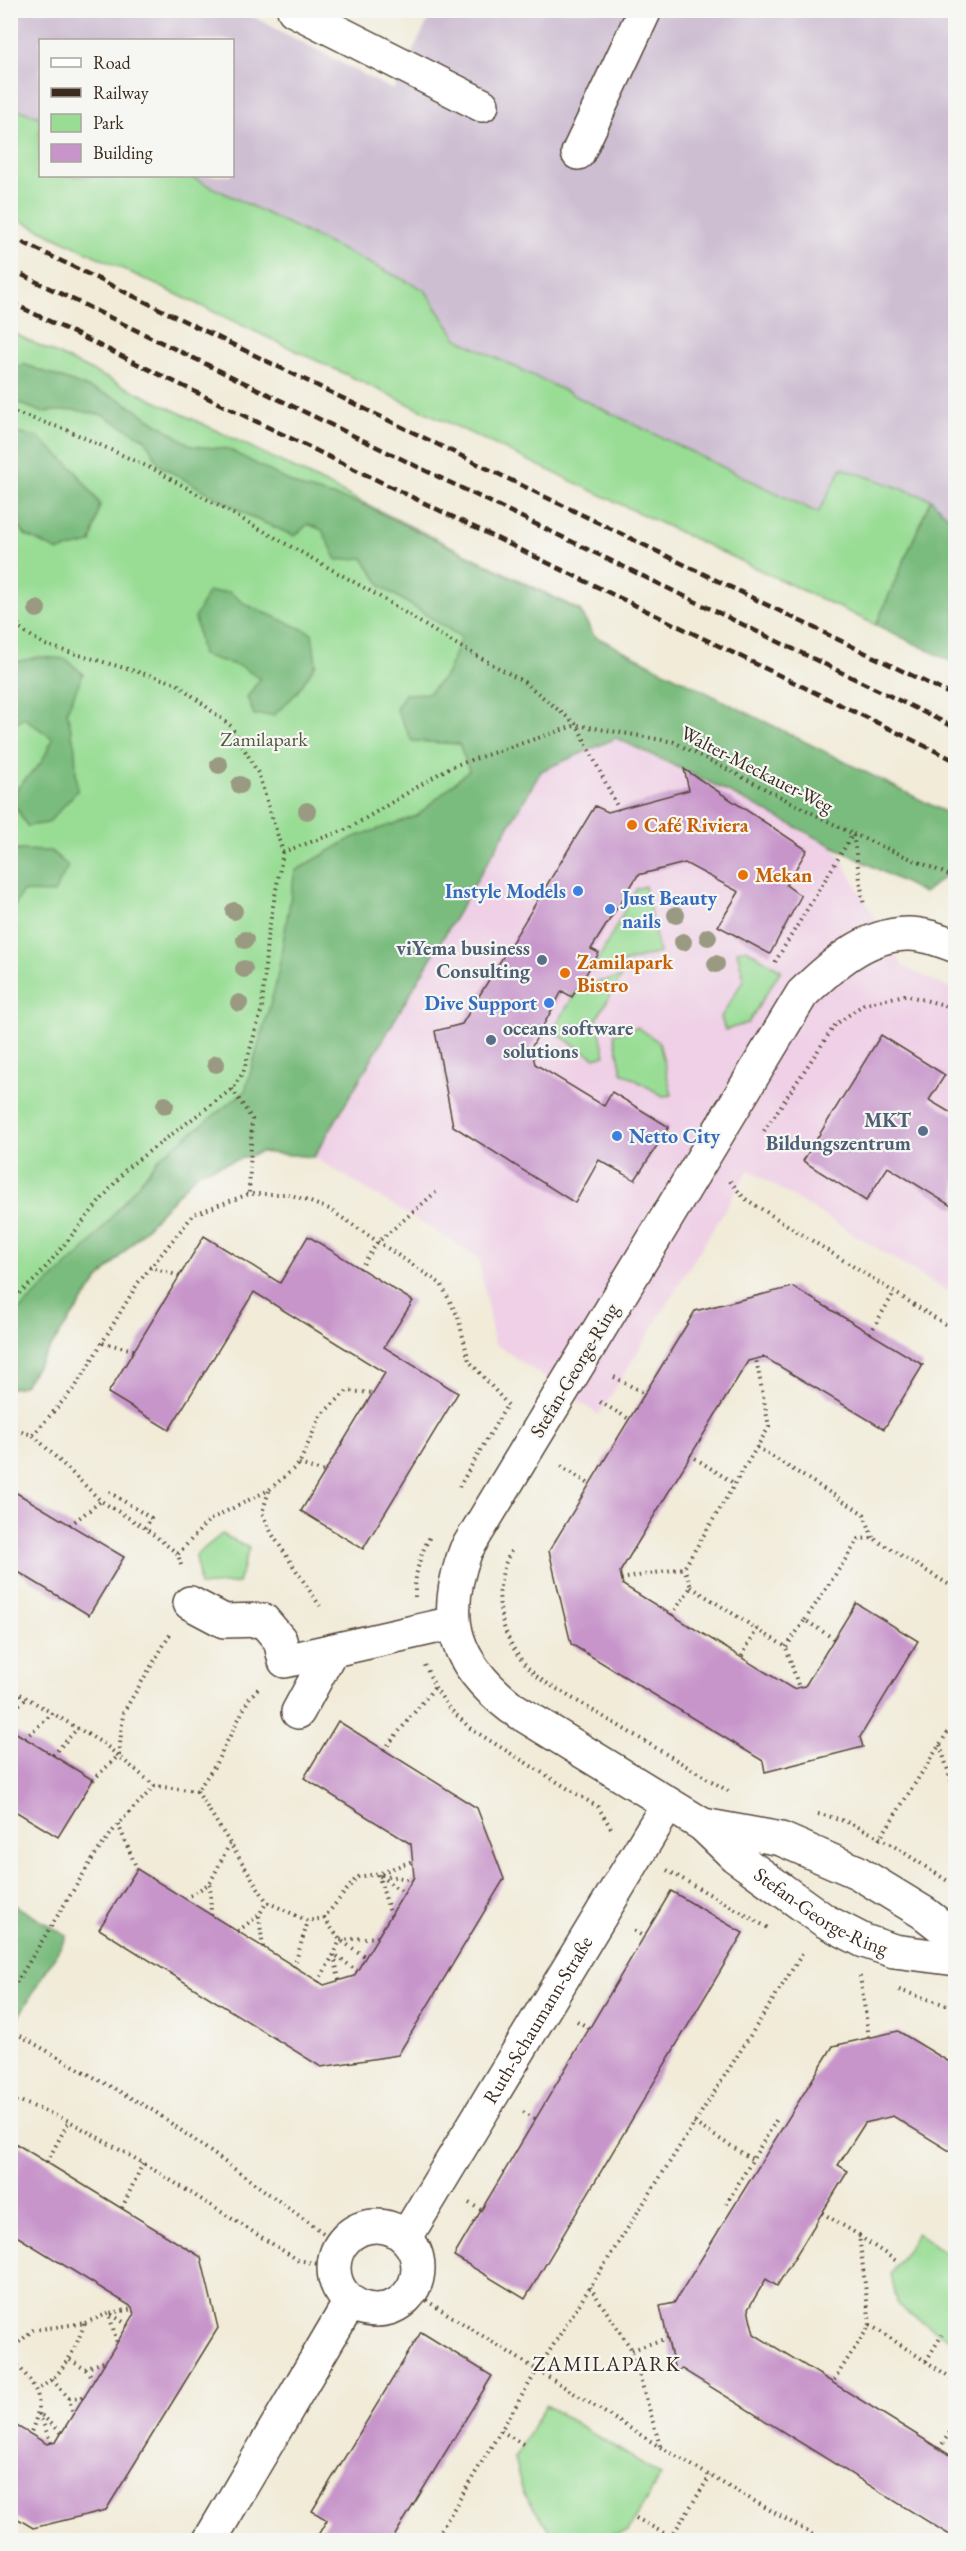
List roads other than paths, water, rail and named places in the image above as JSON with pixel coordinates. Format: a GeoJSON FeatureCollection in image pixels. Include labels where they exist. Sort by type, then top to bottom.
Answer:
{"type":"FeatureCollection","features":[{"type":"Feature","properties":{"kind":"street"},"geometry":{"type":"LineString","coordinates":[[294,10],[482,105]]}},
{"type":"Feature","properties":{"kind":"street"},"geometry":{"type":"LineString","coordinates":[[578,153],[645,10]]}},
{"type":"Feature","properties":{"kind":"street","name":"Stefan-George-Ring"},"geometry":{"type":"LineString","coordinates":[[956,946],[936,938],[906,934],[870,942],[837,961],[802,994],[466,1550],[453,1598],[453,1623],[464,1654],[491,1692],[512,1708],[703,1825],[735,1856],[825,1921],[864,1941],[894,1951],[956,1959]]}},
{"type":"Feature","properties":{"kind":"street"},"geometry":{"type":"LineString","coordinates":[[190,1603],[224,1621],[263,1620],[280,1640],[285,1661],[453,1623]]}},
{"type":"Feature","properties":{"kind":"street"},"geometry":{"type":"LineString","coordinates":[[298,1712],[331,1651]]}},
{"type":"Feature","properties":{"kind":"street","name":"Ruth-Schaumann-Straße"},"geometry":{"type":"LineString","coordinates":[[406,2237],[668,1804]]}},
{"type":"Feature","properties":{"kind":"street","name":"Stefan-George-Ring"},"geometry":{"type":"LineString","coordinates":[[703,1825],[781,1839],[857,1872],[924,1913],[956,1938]]}},
{"type":"Feature","properties":{"kind":"street"},"geometry":{"type":"LineString","coordinates":[[385,2226],[406,2237],[416,2252],[418,2274],[411,2291],[398,2304],[374,2310],[350,2301],[339,2288],[337,2256],[358,2229],[385,2226]]}},
{"type":"Feature","properties":{"kind":"street"},"geometry":{"type":"LineString","coordinates":[[210,2541],[350,2301]]}},
{"type":"Feature","properties":{"kind":"railway"},"geometry":{"type":"LineString","coordinates":[[10,236],[956,697]]}},
{"type":"Feature","properties":{"kind":"railway"},"geometry":{"type":"LineString","coordinates":[[10,269],[956,728]]}},
{"type":"Feature","properties":{"kind":"railway"},"geometry":{"type":"LineString","coordinates":[[10,302],[956,761]]}},
{"type":"Feature","properties":{"kind":"place","name":"Café Riviera"},"geometry":{"type":"Point","coordinates":[632,825]}},
{"type":"Feature","properties":{"kind":"place","name":"Mekan"},"geometry":{"type":"Point","coordinates":[743,875]}},
{"type":"Feature","properties":{"kind":"place","name":"Instyle Models"},"geometry":{"type":"Point","coordinates":[578,891]}},
{"type":"Feature","properties":{"kind":"place","name":"Just Beauty nails"},"geometry":{"type":"Point","coordinates":[610,909]}},
{"type":"Feature","properties":{"kind":"place","name":"viYema business Consulting"},"geometry":{"type":"Point","coordinates":[542,960]}},
{"type":"Feature","properties":{"kind":"place","name":"Zamilapark Bistro"},"geometry":{"type":"Point","coordinates":[565,973]}},
{"type":"Feature","properties":{"kind":"place","name":"Dive Support"},"geometry":{"type":"Point","coordinates":[549,1003]}},
{"type":"Feature","properties":{"kind":"place","name":"oceans software solutions"},"geometry":{"type":"Point","coordinates":[491,1040]}},
{"type":"Feature","properties":{"kind":"place","name":"MKT Bildungszentrum"},"geometry":{"type":"Point","coordinates":[923,1131]}},
{"type":"Feature","properties":{"kind":"place","name":"Netto City"},"geometry":{"type":"Point","coordinates":[617,1136]}},
{"type":"Feature","properties":{"kind":"district","name":"ZAMILAPARK"},"geometry":{"type":"Point","coordinates":[607,2363]}},
{"type":"Feature","properties":{"kind":"park label","name":"Zamilapark"},"geometry":{"type":"Point","coordinates":[264,739]}}]}
